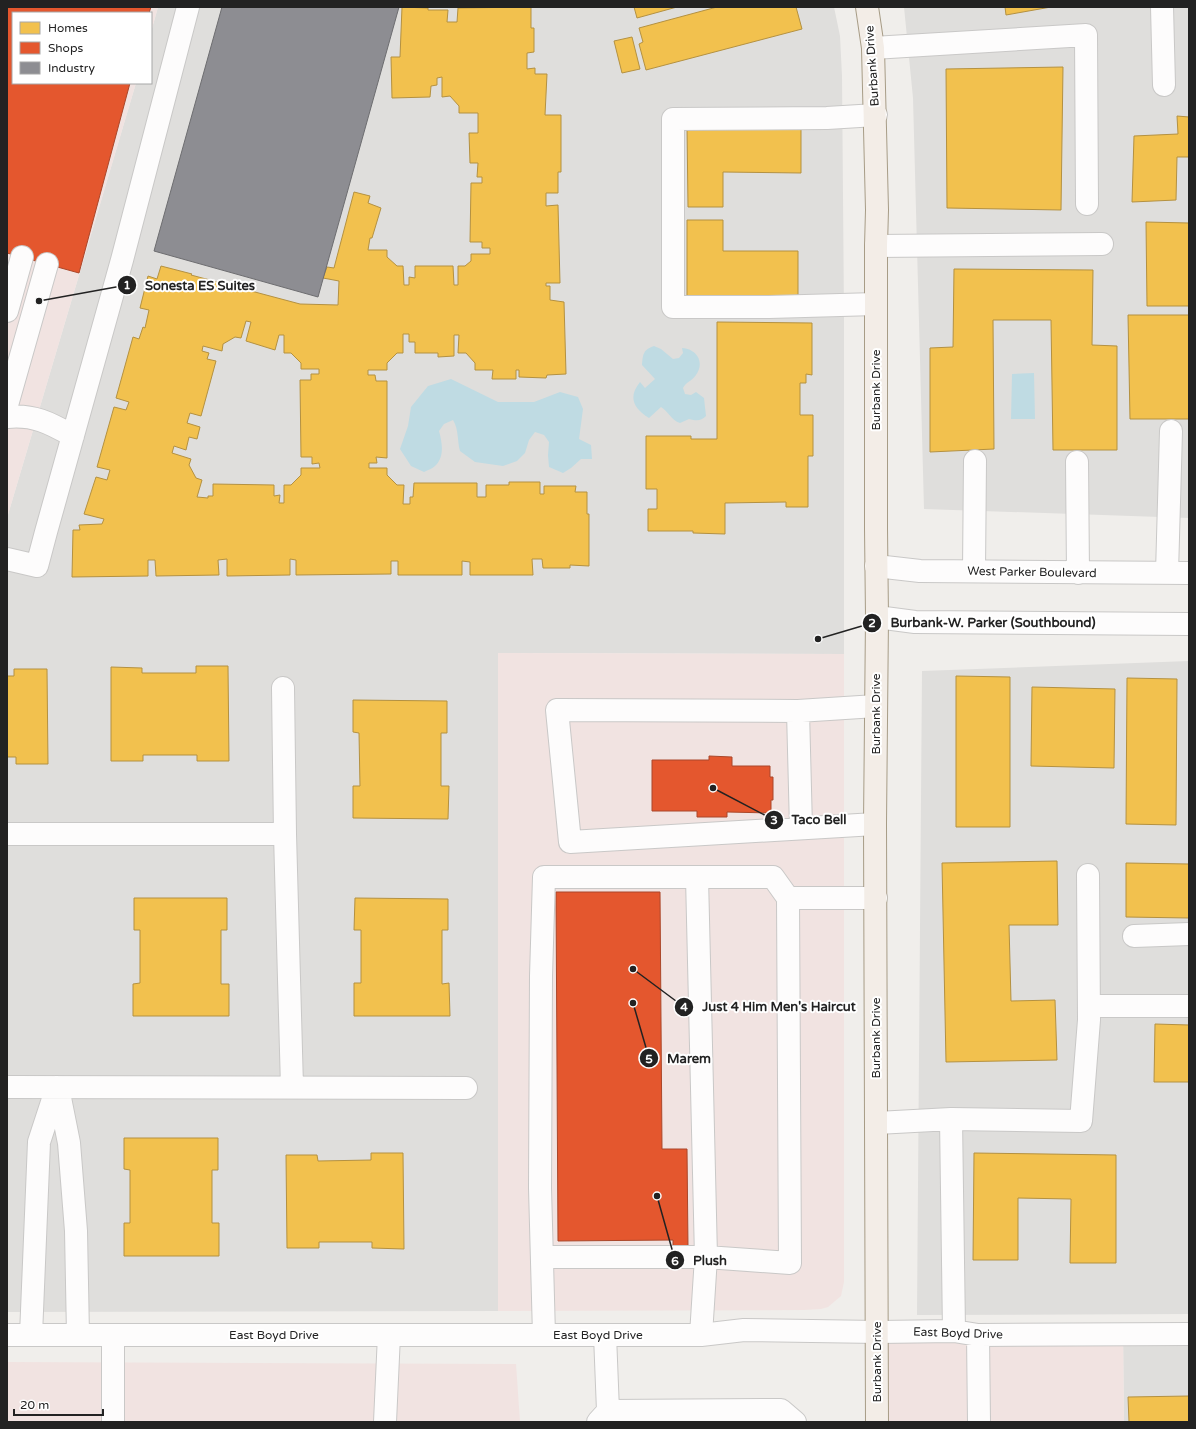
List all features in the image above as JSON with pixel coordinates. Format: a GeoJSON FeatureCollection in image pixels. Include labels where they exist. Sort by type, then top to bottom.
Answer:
{"type":"FeatureCollection","features":[{"type":"Feature","properties":{"kind":"main road","name":"Burbank Drive"},"geometry":{"type":"LineString","coordinates":[[867,7],[873,48],[876,115],[877,210],[877,617],[875,824],[878,1332],[877,1422]]}},
{"type":"Feature","properties":{"kind":"street"},"geometry":{"type":"LineString","coordinates":[[7,559],[37,566],[122,260],[188,7]]}},
{"type":"Feature","properties":{"kind":"street"},"geometry":{"type":"LineString","coordinates":[[1162,7],[1164,85]]}},
{"type":"Feature","properties":{"kind":"street"},"geometry":{"type":"LineString","coordinates":[[873,48],[1086,35],[1087,204]]}},
{"type":"Feature","properties":{"kind":"street"},"geometry":{"type":"LineString","coordinates":[[876,115],[827,118],[672,119],[672,127],[673,306],[769,307],[876,304]]}},
{"type":"Feature","properties":{"kind":"street"},"geometry":{"type":"LineString","coordinates":[[876,246],[1102,244]]}},
{"type":"Feature","properties":{"kind":"street"},"geometry":{"type":"LineString","coordinates":[[7,311],[22,257]]}},
{"type":"Feature","properties":{"kind":"street"},"geometry":{"type":"LineString","coordinates":[[7,405],[47,264]]}},
{"type":"Feature","properties":{"kind":"street"},"geometry":{"type":"LineString","coordinates":[[7,417],[19,416],[35,418],[54,425],[73,436]]}},
{"type":"Feature","properties":{"kind":"street"},"geometry":{"type":"LineString","coordinates":[[1167,573],[1171,431]]}},
{"type":"Feature","properties":{"kind":"street"},"geometry":{"type":"LineString","coordinates":[[974,571],[975,461]]}},
{"type":"Feature","properties":{"kind":"street"},"geometry":{"type":"LineString","coordinates":[[1077,462],[1078,573]]}},
{"type":"Feature","properties":{"kind":"street","name":"West Parker Boulevard"},"geometry":{"type":"LineString","coordinates":[[876,566],[920,572],[974,571],[1189,573]]}},
{"type":"Feature","properties":{"kind":"street"},"geometry":{"type":"LineString","coordinates":[[877,617],[915,622],[1189,624]]}},
{"type":"Feature","properties":{"kind":"street"},"geometry":{"type":"LineString","coordinates":[[283,688],[285,834],[292,1087]]}},
{"type":"Feature","properties":{"kind":"street"},"geometry":{"type":"LineString","coordinates":[[875,824],[570,842],[557,710],[798,711],[876,706]]}},
{"type":"Feature","properties":{"kind":"street"},"geometry":{"type":"LineString","coordinates":[[798,711],[801,828]]}},
{"type":"Feature","properties":{"kind":"street"},"geometry":{"type":"LineString","coordinates":[[7,834],[285,834]]}},
{"type":"Feature","properties":{"kind":"street"},"geometry":{"type":"LineString","coordinates":[[877,1123],[951,1119],[1081,1121],[1089,1006],[1088,875]]}},
{"type":"Feature","properties":{"kind":"street"},"geometry":{"type":"LineString","coordinates":[[542,1257],[706,1256],[790,1263],[788,898],[773,877],[544,877],[541,976],[540,1180],[544,1335]]}},
{"type":"Feature","properties":{"kind":"street"},"geometry":{"type":"LineString","coordinates":[[697,877],[706,1256],[702,1335]]}},
{"type":"Feature","properties":{"kind":"street"},"geometry":{"type":"LineString","coordinates":[[788,898],[876,898]]}},
{"type":"Feature","properties":{"kind":"street"},"geometry":{"type":"LineString","coordinates":[[1134,936],[1189,934]]}},
{"type":"Feature","properties":{"kind":"street"},"geometry":{"type":"LineString","coordinates":[[1089,1006],[1189,1006]]}},
{"type":"Feature","properties":{"kind":"street"},"geometry":{"type":"LineString","coordinates":[[7,1087],[466,1088]]}},
{"type":"Feature","properties":{"kind":"street"},"geometry":{"type":"LineString","coordinates":[[31,1335],[39,1142],[57,1087]]}},
{"type":"Feature","properties":{"kind":"street"},"geometry":{"type":"LineString","coordinates":[[57,1087],[69,1143],[76,1231],[78,1335]]}},
{"type":"Feature","properties":{"kind":"street"},"geometry":{"type":"LineString","coordinates":[[951,1119],[954,1331]]}},
{"type":"Feature","properties":{"kind":"street","name":"East Boyd Drive"},"geometry":{"type":"LineString","coordinates":[[7,1335],[702,1335],[744,1330],[878,1332],[954,1331],[978,1335],[1189,1334]]}},
{"type":"Feature","properties":{"kind":"street"},"geometry":{"type":"LineString","coordinates":[[113,1335],[113,1422]]}},
{"type":"Feature","properties":{"kind":"street"},"geometry":{"type":"LineString","coordinates":[[384,1422],[389,1335]]}},
{"type":"Feature","properties":{"kind":"street"},"geometry":{"type":"LineString","coordinates":[[605,1335],[603,1416],[788,1416]]}},
{"type":"Feature","properties":{"kind":"street"},"geometry":{"type":"LineString","coordinates":[[978,1335],[979,1422]]}},
{"type":"Feature","properties":{"kind":"shaded area"},"geometry":{"type":"Polygon","coordinates":[[[7,7],[158,7],[152,28],[152,12],[12,12],[12,84],[136,84],[7,518],[7,7]]]}},
{"type":"Feature","properties":{"kind":"shaded area"},"geometry":{"type":"Polygon","coordinates":[[[158,7],[834,7],[840,36],[842,76],[844,654],[498,653],[498,1311],[7,1312],[7,518],[136,84],[152,84],[152,28],[158,7]]]}},
{"type":"Feature","properties":{"kind":"shaded area"},"geometry":{"type":"Polygon","coordinates":[[[904,7],[1189,7],[1189,518],[924,509],[913,98],[904,7]]]}},
{"type":"Feature","properties":{"kind":"shaded area"},"geometry":{"type":"Polygon","coordinates":[[[498,653],[844,654],[844,1282],[841,1296],[828,1307],[804,1310],[498,1311],[498,653]]]}},
{"type":"Feature","properties":{"kind":"shaded area"},"geometry":{"type":"Polygon","coordinates":[[[1189,661],[1189,1314],[917,1315],[922,671],[1189,661]]]}},
{"type":"Feature","properties":{"kind":"shaded area"},"geometry":{"type":"Polygon","coordinates":[[[878,1332],[1123,1334],[1124,1422],[877,1422],[878,1332]]]}},
{"type":"Feature","properties":{"kind":"shaded area"},"geometry":{"type":"Polygon","coordinates":[[[1123,1334],[1189,1335],[1189,1422],[1124,1422],[1123,1334]]]}},
{"type":"Feature","properties":{"kind":"shaded area"},"geometry":{"type":"Polygon","coordinates":[[[7,1362],[516,1364],[520,1422],[7,1422],[7,1362]]]}},
{"type":"Feature","properties":{"kind":"water"},"geometry":{"type":"Polygon","coordinates":[[[654,346],[661,349],[673,359],[679,358],[683,353],[682,348],[692,351],[698,357],[700,365],[699,370],[683,388],[685,394],[691,395],[696,392],[704,398],[706,416],[704,418],[699,420],[689,419],[680,423],[674,420],[661,407],[649,418],[636,406],[633,397],[636,387],[640,382],[645,388],[655,379],[642,365],[644,353],[654,346]]]}},
{"type":"Feature","properties":{"kind":"water"},"geometry":{"type":"Polygon","coordinates":[[[1034,373],[1035,419],[1011,419],[1012,374],[1034,373]]]}},
{"type":"Feature","properties":{"kind":"water"},"geometry":{"type":"Polygon","coordinates":[[[451,379],[498,402],[534,402],[560,392],[578,397],[583,409],[579,439],[591,445],[592,459],[581,459],[563,473],[549,467],[549,442],[544,435],[535,432],[529,440],[525,453],[517,461],[503,466],[475,462],[460,451],[457,431],[453,420],[444,424],[439,431],[442,449],[440,458],[435,466],[424,472],[411,466],[400,449],[408,426],[411,407],[428,386],[451,379]]]}},
{"type":"Feature","properties":{"kind":"building: Homes"},"geometry":{"type":"Polygon","coordinates":[[[402,7],[428,8],[428,10],[448,10],[447,22],[457,22],[458,8],[531,7],[531,28],[534,28],[534,52],[527,53],[527,69],[535,68],[535,74],[547,74],[545,115],[561,115],[561,172],[558,172],[558,193],[546,193],[546,206],[558,205],[560,283],[546,283],[546,286],[550,286],[550,300],[564,302],[566,374],[547,375],[546,378],[519,377],[519,370],[516,370],[516,379],[492,379],[493,370],[475,370],[475,363],[466,353],[458,353],[459,335],[454,335],[454,356],[438,357],[438,353],[415,353],[415,342],[409,342],[409,334],[403,334],[403,353],[397,353],[387,363],[387,370],[368,370],[368,375],[375,375],[376,381],[387,381],[387,458],[376,457],[377,463],[369,463],[369,468],[387,468],[387,475],[397,485],[404,485],[403,504],[410,504],[410,497],[413,497],[414,483],[477,483],[477,497],[486,497],[486,485],[509,485],[509,482],[540,482],[540,494],[544,494],[544,486],[576,486],[575,492],[587,492],[587,514],[589,514],[589,566],[570,565],[570,568],[543,568],[542,559],[532,559],[533,575],[470,575],[470,562],[462,561],[462,575],[398,575],[398,561],[391,561],[391,574],[296,575],[296,560],[290,559],[290,575],[227,576],[227,559],[218,560],[219,575],[156,576],[155,560],[148,560],[148,576],[72,577],[73,530],[80,530],[79,525],[102,524],[104,519],[84,514],[96,477],[107,480],[110,470],[97,467],[114,407],[126,410],[129,402],[116,398],[133,337],[139,339],[143,327],[145,328],[149,310],[140,308],[148,276],[157,279],[161,266],[300,304],[338,305],[339,281],[323,278],[327,267],[334,268],[354,192],[370,196],[368,203],[381,208],[372,238],[370,238],[368,250],[387,250],[387,257],[397,266],[403,266],[404,285],[409,285],[409,277],[415,278],[415,266],[453,266],[454,285],[458,285],[458,266],[465,266],[471,261],[471,254],[490,254],[490,248],[482,248],[482,242],[470,242],[471,183],[482,183],[482,177],[477,177],[478,163],[470,163],[469,133],[478,133],[478,113],[459,113],[459,106],[450,96],[442,97],[442,77],[437,78],[437,85],[431,86],[430,97],[392,98],[391,57],[400,57],[402,7]],[[246,321],[241,338],[235,337],[223,344],[222,351],[203,346],[202,351],[209,353],[207,359],[216,361],[201,416],[190,413],[187,423],[200,427],[197,439],[189,437],[186,450],[174,446],[172,453],[191,459],[189,465],[196,478],[202,480],[197,497],[208,498],[208,496],[213,496],[213,484],[274,485],[274,496],[280,495],[279,503],[284,503],[284,485],[291,485],[301,475],[301,468],[320,468],[319,463],[312,464],[312,457],[301,457],[300,380],[311,380],[311,374],[319,374],[319,369],[301,369],[301,363],[291,353],[284,353],[284,335],[279,335],[275,350],[246,341],[251,322],[246,321]]]}},
{"type":"Feature","properties":{"kind":"building: Homes"},"geometry":{"type":"Polygon","coordinates":[[[634,7],[677,7],[637,18],[634,7]]]}},
{"type":"Feature","properties":{"kind":"building: Homes"},"geometry":{"type":"Polygon","coordinates":[[[717,7],[796,7],[802,29],[646,70],[639,44],[643,42],[639,28],[717,7]]]}},
{"type":"Feature","properties":{"kind":"building: Homes"},"geometry":{"type":"Polygon","coordinates":[[[1005,7],[1051,7],[1006,15],[1005,7]]]}},
{"type":"Feature","properties":{"kind":"building: Homes"},"geometry":{"type":"Polygon","coordinates":[[[632,37],[640,69],[622,73],[614,41],[632,37]]]}},
{"type":"Feature","properties":{"kind":"building: Homes"},"geometry":{"type":"Polygon","coordinates":[[[1063,67],[1061,210],[947,208],[946,69],[1063,67]]]}},
{"type":"Feature","properties":{"kind":"building: Homes"},"geometry":{"type":"Polygon","coordinates":[[[1177,116],[1189,117],[1189,157],[1177,157],[1176,200],[1132,202],[1134,136],[1178,134],[1177,116]]]}},
{"type":"Feature","properties":{"kind":"building: Homes"},"geometry":{"type":"Polygon","coordinates":[[[687,126],[801,126],[801,173],[723,172],[723,207],[688,207],[687,126]]]}},
{"type":"Feature","properties":{"kind":"building: Homes"},"geometry":{"type":"Polygon","coordinates":[[[687,220],[723,220],[723,251],[798,251],[798,298],[687,298],[687,220]]]}},
{"type":"Feature","properties":{"kind":"building: Homes"},"geometry":{"type":"Polygon","coordinates":[[[1146,222],[1189,223],[1189,306],[1147,306],[1146,222]]]}},
{"type":"Feature","properties":{"kind":"building: Homes"},"geometry":{"type":"Polygon","coordinates":[[[954,269],[1093,270],[1092,345],[1117,346],[1117,450],[1053,450],[1051,320],[993,320],[994,449],[930,452],[930,348],[953,347],[954,269]]]}},
{"type":"Feature","properties":{"kind":"building: Homes"},"geometry":{"type":"Polygon","coordinates":[[[1128,315],[1189,315],[1189,419],[1130,419],[1128,315]]]}},
{"type":"Feature","properties":{"kind":"building: Homes"},"geometry":{"type":"Polygon","coordinates":[[[717,322],[812,323],[812,375],[806,374],[806,383],[800,383],[800,415],[813,415],[813,456],[808,456],[808,507],[786,507],[786,502],[725,503],[725,534],[693,533],[693,531],[648,531],[648,509],[657,509],[657,489],[646,489],[646,436],[691,436],[691,439],[717,439],[717,322]]]}},
{"type":"Feature","properties":{"kind":"building: Homes"},"geometry":{"type":"Polygon","coordinates":[[[196,666],[228,666],[229,761],[197,761],[197,755],[143,755],[143,761],[111,761],[111,667],[142,668],[142,673],[196,673],[196,666]]]}},
{"type":"Feature","properties":{"kind":"building: Homes"},"geometry":{"type":"Polygon","coordinates":[[[14,669],[47,669],[48,764],[16,764],[16,757],[7,757],[7,676],[14,676],[14,669]]]}},
{"type":"Feature","properties":{"kind":"building: Homes"},"geometry":{"type":"Polygon","coordinates":[[[956,676],[1010,677],[1010,827],[956,827],[956,676]]]}},
{"type":"Feature","properties":{"kind":"building: Homes"},"geometry":{"type":"Polygon","coordinates":[[[1127,678],[1177,679],[1176,825],[1126,824],[1127,678]]]}},
{"type":"Feature","properties":{"kind":"building: Homes"},"geometry":{"type":"Polygon","coordinates":[[[1032,687],[1115,689],[1114,768],[1031,766],[1032,687]]]}},
{"type":"Feature","properties":{"kind":"building: Homes"},"geometry":{"type":"Polygon","coordinates":[[[353,700],[447,701],[447,733],[441,733],[441,786],[449,786],[448,819],[353,818],[353,786],[360,786],[359,733],[353,732],[353,700]]]}},
{"type":"Feature","properties":{"kind":"building: Homes"},"geometry":{"type":"Polygon","coordinates":[[[1057,861],[1058,925],[1009,925],[1011,1001],[1055,1000],[1057,1060],[946,1062],[942,863],[1057,861]]]}},
{"type":"Feature","properties":{"kind":"building: Homes"},"geometry":{"type":"Polygon","coordinates":[[[1126,863],[1189,864],[1189,918],[1126,917],[1126,863]]]}},
{"type":"Feature","properties":{"kind":"building: Homes"},"geometry":{"type":"Polygon","coordinates":[[[134,898],[227,898],[227,930],[221,930],[221,984],[229,984],[229,1016],[133,1016],[133,984],[140,983],[140,930],[134,930],[134,898]]]}},
{"type":"Feature","properties":{"kind":"building: Homes"},"geometry":{"type":"Polygon","coordinates":[[[355,898],[448,899],[448,930],[442,930],[442,984],[449,983],[450,1016],[354,1016],[354,983],[361,983],[361,930],[354,930],[355,898]]]}},
{"type":"Feature","properties":{"kind":"building: Homes"},"geometry":{"type":"Polygon","coordinates":[[[1155,1024],[1189,1025],[1189,1082],[1154,1082],[1155,1024]]]}},
{"type":"Feature","properties":{"kind":"building: Homes"},"geometry":{"type":"Polygon","coordinates":[[[124,1138],[218,1138],[218,1170],[212,1170],[212,1223],[219,1223],[219,1256],[124,1256],[124,1223],[130,1223],[130,1170],[124,1169],[124,1138]]]}},
{"type":"Feature","properties":{"kind":"building: Homes"},"geometry":{"type":"Polygon","coordinates":[[[371,1153],[403,1153],[404,1249],[372,1248],[372,1242],[319,1242],[319,1248],[287,1248],[286,1155],[317,1155],[318,1161],[371,1160],[371,1153]]]}},
{"type":"Feature","properties":{"kind":"building: Homes"},"geometry":{"type":"Polygon","coordinates":[[[974,1153],[1116,1155],[1116,1263],[1070,1263],[1071,1199],[1018,1198],[1018,1260],[973,1260],[974,1153]]]}},
{"type":"Feature","properties":{"kind":"building: Homes"},"geometry":{"type":"Polygon","coordinates":[[[1189,1396],[1189,1422],[1129,1422],[1128,1397],[1189,1396]]]}},
{"type":"Feature","properties":{"kind":"building: Shops"},"geometry":{"type":"Polygon","coordinates":[[[7,7],[151,7],[149,12],[12,12],[12,84],[130,84],[79,273],[7,253],[7,7]]]}},
{"type":"Feature","properties":{"kind":"building: Shops"},"geometry":{"type":"Polygon","coordinates":[[[709,756],[732,757],[732,766],[770,766],[770,777],[773,777],[773,800],[771,800],[771,813],[727,812],[727,817],[697,817],[697,811],[652,811],[652,760],[709,760],[709,756]]]}},
{"type":"Feature","properties":{"kind":"building: Shops"},"geometry":{"type":"Polygon","coordinates":[[[556,892],[660,892],[662,1149],[687,1149],[688,1248],[673,1247],[673,1240],[558,1241],[556,892]]]}},
{"type":"Feature","properties":{"kind":"building: Industry"},"geometry":{"type":"Polygon","coordinates":[[[222,7],[399,7],[318,297],[154,251],[222,7]]]}},
{"type":"Feature","properties":{"kind":"place","name":"Sonesta ES Suites"},"geometry":{"type":"Point","coordinates":[39,301]}},
{"type":"Feature","properties":{"kind":"place","name":"Burbank-W. Parker (Southbound)"},"geometry":{"type":"Point","coordinates":[818,639]}},
{"type":"Feature","properties":{"kind":"place","name":"Taco Bell"},"geometry":{"type":"Point","coordinates":[713,788]}},
{"type":"Feature","properties":{"kind":"place","name":"Just 4 Him Men's Haircut"},"geometry":{"type":"Point","coordinates":[633,969]}},
{"type":"Feature","properties":{"kind":"place","name":"Marem"},"geometry":{"type":"Point","coordinates":[633,1003]}},
{"type":"Feature","properties":{"kind":"place","name":"Plush"},"geometry":{"type":"Point","coordinates":[657,1196]}}]}
